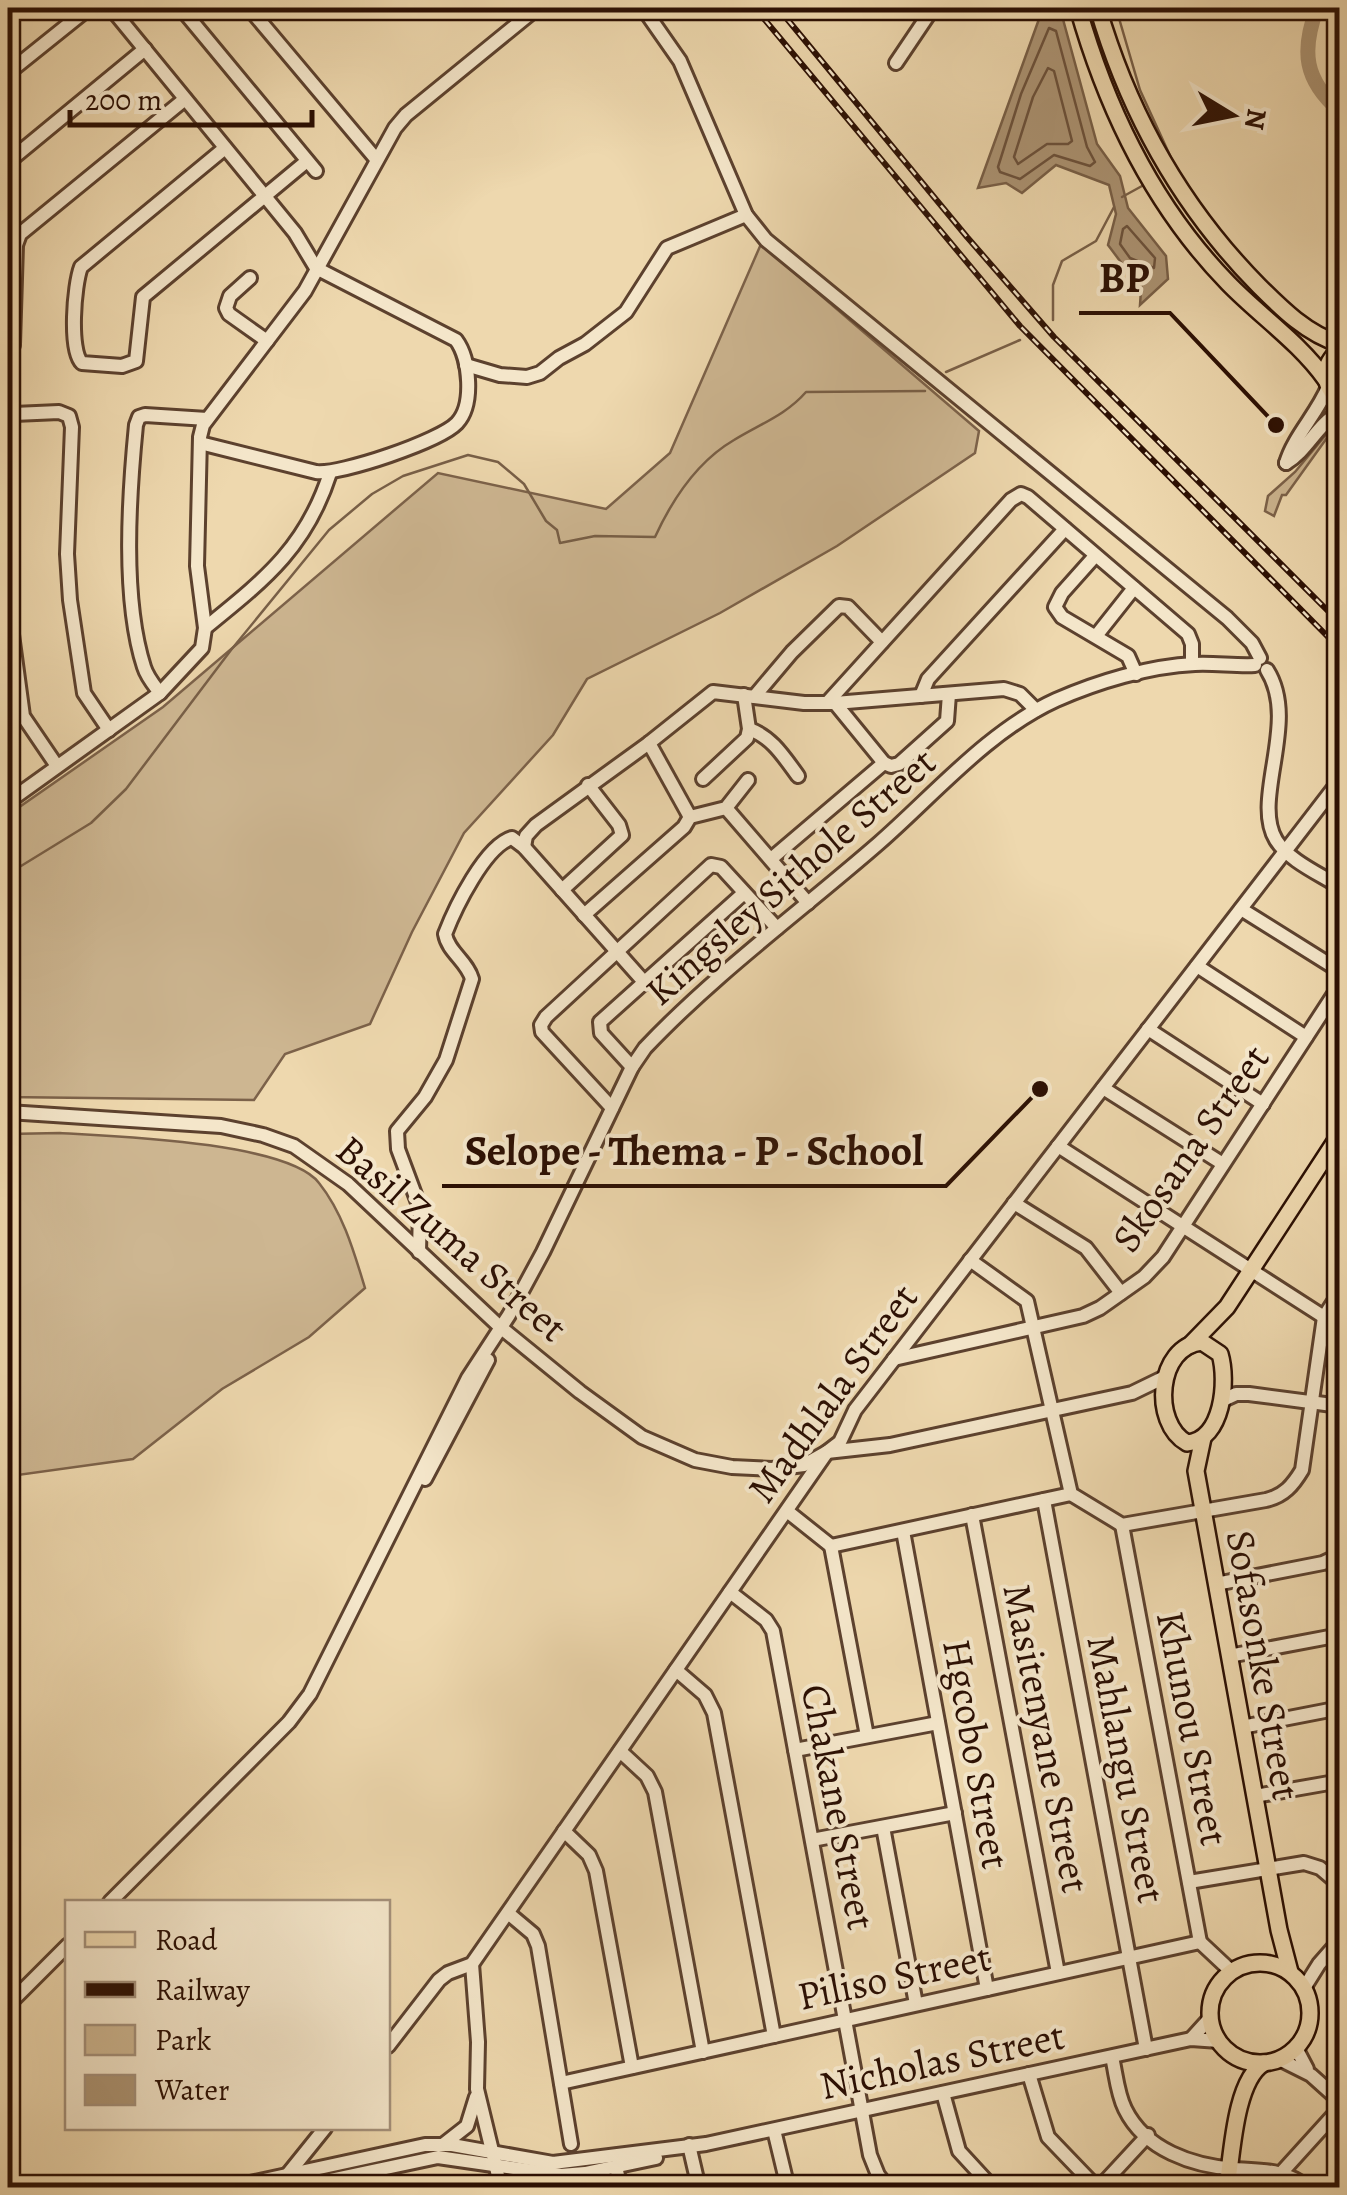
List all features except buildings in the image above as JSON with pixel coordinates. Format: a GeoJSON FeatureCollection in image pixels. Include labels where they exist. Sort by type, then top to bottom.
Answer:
{"type":"FeatureCollection","features":[{"type":"Feature","properties":{"kind":"main road"},"geometry":{"type":"LineString","coordinates":[[1078,8],[1112,106],[1156,191],[1226,281],[1308,356],[1340,401]]}},
{"type":"Feature","properties":{"kind":"main road"},"geometry":{"type":"LineString","coordinates":[[1098,8],[1129,96],[1170,176],[1193,210],[1235,262],[1284,310],[1313,333],[1340,347],[1328,364],[1327,384]]}},
{"type":"Feature","properties":{"kind":"main road","name":"Sofasonke Street"},"geometry":{"type":"LineString","coordinates":[[1296,2048],[1310,2020],[1309,2003],[1279,1930],[1196,1471],[1170,1427],[1164,1405],[1167,1376],[1178,1355],[1227,1307],[1340,1134]]}},
{"type":"Feature","properties":{"kind":"main road","name":"Sofasonke Street"},"geometry":{"type":"LineString","coordinates":[[1196,1471],[1204,1438],[1221,1401],[1223,1373],[1218,1331],[1227,1307]]}},
{"type":"Feature","properties":{"kind":"main road"},"geometry":{"type":"LineString","coordinates":[[1190,1344],[1210,1344],[1220,1354]]}},
{"type":"Feature","properties":{"kind":"main road"},"geometry":{"type":"LineString","coordinates":[[1178,1438],[1192,1444],[1204,1438]]}},
{"type":"Feature","properties":{"kind":"main road"},"geometry":{"type":"LineString","coordinates":[[1264,1963],[1274,1950],[1279,1930]]}},
{"type":"Feature","properties":{"kind":"main road"},"geometry":{"type":"LineString","coordinates":[[1243,2093],[1234,2056],[1219,2042],[1210,2018],[1214,1992],[1242,1966],[1264,1963],[1296,1979]]}},
{"type":"Feature","properties":{"kind":"main road"},"geometry":{"type":"LineString","coordinates":[[1227,2188],[1243,2093],[1251,2074],[1296,2048]]}},
{"type":"Feature","properties":{"kind":"main road"},"geometry":{"type":"LineString","coordinates":[[1234,2056],[1272,2061]]}},
{"type":"Feature","properties":{"kind":"street"},"geometry":{"type":"LineString","coordinates":[[8,73],[89,8]]}},
{"type":"Feature","properties":{"kind":"street"},"geometry":{"type":"LineString","coordinates":[[111,8],[302,243],[316,268],[447,334],[460,344],[466,365],[465,409],[448,430],[348,470],[330,473],[200,443]]}},
{"type":"Feature","properties":{"kind":"street"},"geometry":{"type":"LineString","coordinates":[[180,8],[311,166],[264,196],[142,297],[136,361],[122,366],[82,363],[74,344],[80,268],[225,148]]}},
{"type":"Feature","properties":{"kind":"street"},"geometry":{"type":"LineString","coordinates":[[249,8],[376,159]]}},
{"type":"Feature","properties":{"kind":"street"},"geometry":{"type":"LineString","coordinates":[[633,8],[667,50],[692,92]]}},
{"type":"Feature","properties":{"kind":"street"},"geometry":{"type":"LineString","coordinates":[[643,8],[671,45],[746,215],[766,240],[1252,642],[1261,664],[1276,684],[1280,707],[1270,822],[1274,835],[1285,851],[1340,888]]}},
{"type":"Feature","properties":{"kind":"street"},"geometry":{"type":"LineString","coordinates":[[896,63],[934,8]]}},
{"type":"Feature","properties":{"kind":"street"},"geometry":{"type":"LineString","coordinates":[[8,802],[160,693],[197,656],[205,628],[197,566],[200,443],[207,419],[305,290],[376,159],[406,115],[528,10]]}},
{"type":"Feature","properties":{"kind":"street"},"geometry":{"type":"LineString","coordinates":[[8,162],[146,50]]}},
{"type":"Feature","properties":{"kind":"street"},"geometry":{"type":"LineString","coordinates":[[8,357],[13,345],[16,245],[20,234],[185,99]]}},
{"type":"Feature","properties":{"kind":"street"},"geometry":{"type":"LineString","coordinates":[[466,365],[500,375],[540,374],[626,312],[668,248],[746,215]]}},
{"type":"Feature","properties":{"kind":"street"},"geometry":{"type":"LineString","coordinates":[[250,278],[230,296],[226,308],[267,340]]}},
{"type":"Feature","properties":{"kind":"street"},"geometry":{"type":"LineString","coordinates":[[1327,384],[1320,407],[1286,463],[1297,456],[1326,421],[1340,412]]}},
{"type":"Feature","properties":{"kind":"street"},"geometry":{"type":"LineString","coordinates":[[8,466],[11,416],[21,411],[70,416],[68,572],[82,684],[86,699],[109,730]]}},
{"type":"Feature","properties":{"kind":"street"},"geometry":{"type":"LineString","coordinates":[[160,693],[142,660],[130,568],[136,425],[145,414],[207,419]]}},
{"type":"Feature","properties":{"kind":"street"},"geometry":{"type":"LineString","coordinates":[[205,628],[255,588],[295,545],[312,521],[330,473]]}},
{"type":"Feature","properties":{"kind":"street"},"geometry":{"type":"LineString","coordinates":[[831,703],[1017,496],[1028,496],[1190,636],[1192,664]]}},
{"type":"Feature","properties":{"kind":"street"},"geometry":{"type":"LineString","coordinates":[[920,696],[928,678],[1065,529]]}},
{"type":"Feature","properties":{"kind":"street"},"geometry":{"type":"LineString","coordinates":[[1095,556],[1062,593],[1055,607],[1062,617],[1128,656],[1136,674]]}},
{"type":"Feature","properties":{"kind":"street"},"geometry":{"type":"LineString","coordinates":[[1096,636],[1134,588]]}},
{"type":"Feature","properties":{"kind":"street"},"geometry":{"type":"LineString","coordinates":[[8,605],[22,716],[57,766]]}},
{"type":"Feature","properties":{"kind":"street"},"geometry":{"type":"LineString","coordinates":[[703,779],[742,744],[749,729],[749,696],[839,606],[848,607],[882,642]]}},
{"type":"Feature","properties":{"kind":"street","name":"Kingsley Sithole Street"},"geometry":{"type":"LineString","coordinates":[[112,1900],[289,1722],[310,1694],[430,1451],[543,1252],[632,1067],[653,1039],[989,745],[1036,710],[1136,674],[1192,664],[1261,664]]}},
{"type":"Feature","properties":{"kind":"street"},"geometry":{"type":"LineString","coordinates":[[524,848],[526,836],[536,825],[649,743],[708,694],[719,690],[831,703],[1010,690],[1036,710]]}},
{"type":"Feature","properties":{"kind":"street"},"geometry":{"type":"LineString","coordinates":[[831,703],[884,763],[892,766],[945,724],[950,714],[949,694]]}},
{"type":"Feature","properties":{"kind":"street"},"geometry":{"type":"LineString","coordinates":[[749,729],[776,746],[798,776]]}},
{"type":"Feature","properties":{"kind":"street"},"geometry":{"type":"LineString","coordinates":[[649,743],[690,817]]}},
{"type":"Feature","properties":{"kind":"street"},"geometry":{"type":"LineString","coordinates":[[771,858],[884,763]]}},
{"type":"Feature","properties":{"kind":"street"},"geometry":{"type":"LineString","coordinates":[[584,914],[684,827],[690,817],[726,808],[748,780]]}},
{"type":"Feature","properties":{"kind":"street","name":"Madhlala Street"},"geometry":{"type":"LineString","coordinates":[[390,2043],[439,1980],[472,1964],[827,1452],[840,1442],[855,1410],[1340,780]]}},
{"type":"Feature","properties":{"kind":"street"},"geometry":{"type":"LineString","coordinates":[[562,890],[622,836],[621,828],[588,785]]}},
{"type":"Feature","properties":{"kind":"street"},"geometry":{"type":"LineString","coordinates":[[726,808],[808,903]]}},
{"type":"Feature","properties":{"kind":"street"},"geometry":{"type":"LineString","coordinates":[[419,1252],[420,1208],[396,1136],[398,1127],[425,1097],[446,1060],[472,982],[468,968],[447,944],[444,934],[478,872],[502,843],[512,838],[524,848],[645,982]]}},
{"type":"Feature","properties":{"kind":"street"},"geometry":{"type":"LineString","coordinates":[[612,1108],[550,1041],[541,1025],[711,865],[722,866],[777,928]]}},
{"type":"Feature","properties":{"kind":"street"},"geometry":{"type":"LineString","coordinates":[[632,1067],[600,1033],[599,1026],[744,893]]}},
{"type":"Feature","properties":{"kind":"street"},"geometry":{"type":"LineString","coordinates":[[1241,909],[1340,971]]}},
{"type":"Feature","properties":{"kind":"street"},"geometry":{"type":"LineString","coordinates":[[1197,966],[1306,1037]]}},
{"type":"Feature","properties":{"kind":"street","name":"Skosana Street"},"geometry":{"type":"LineString","coordinates":[[894,1359],[1090,1314],[1152,1270],[1340,985]]}},
{"type":"Feature","properties":{"kind":"street"},"geometry":{"type":"LineString","coordinates":[[1148,1029],[1262,1104]]}},
{"type":"Feature","properties":{"kind":"street"},"geometry":{"type":"LineString","coordinates":[[1103,1088],[1223,1164]]}},
{"type":"Feature","properties":{"kind":"street","name":"Basil Zuma Street"},"geometry":{"type":"LineString","coordinates":[[8,1112],[221,1126],[294,1146],[330,1168],[501,1328],[619,1422],[684,1456],[732,1467],[772,1469],[804,1465],[827,1452],[890,1446],[1132,1394],[1167,1376]]}},
{"type":"Feature","properties":{"kind":"street"},"geometry":{"type":"LineString","coordinates":[[1058,1146],[1324,1316],[1340,1319]]}},
{"type":"Feature","properties":{"kind":"street"},"geometry":{"type":"LineString","coordinates":[[1014,1202],[1092,1254],[1120,1293]]}},
{"type":"Feature","properties":{"kind":"street"},"geometry":{"type":"LineString","coordinates":[[970,1260],[1022,1296],[1030,1308],[1072,1494]]}},
{"type":"Feature","properties":{"kind":"street"},"geometry":{"type":"LineString","coordinates":[[831,1546],[1072,1494],[1122,1525],[1276,1498],[1302,1470],[1324,1316],[1340,1292]]}},
{"type":"Feature","properties":{"kind":"street"},"geometry":{"type":"LineString","coordinates":[[1223,1373],[1232,1386],[1250,1394]]}},
{"type":"Feature","properties":{"kind":"street"},"geometry":{"type":"LineString","coordinates":[[1132,1394],[1150,1395],[1164,1405]]}},
{"type":"Feature","properties":{"kind":"street"},"geometry":{"type":"LineString","coordinates":[[1221,1401],[1236,1394],[1250,1394],[1340,1406]]}},
{"type":"Feature","properties":{"kind":"street","name":"Mahlangu Street"},"geometry":{"type":"LineString","coordinates":[[1044,1500],[1146,2049]]}},
{"type":"Feature","properties":{"kind":"street"},"geometry":{"type":"LineString","coordinates":[[787,1511],[831,1546],[866,1736]]}},
{"type":"Feature","properties":{"kind":"street","name":"Masitenyane Street"},"geometry":{"type":"LineString","coordinates":[[972,1515],[1058,1973]]}},
{"type":"Feature","properties":{"kind":"street","name":"Khunou Street"},"geometry":{"type":"LineString","coordinates":[[1122,1525],[1200,1942]]}},
{"type":"Feature","properties":{"kind":"street","name":"Hgcobo Street"},"geometry":{"type":"LineString","coordinates":[[902,1530],[988,1989]]}},
{"type":"Feature","properties":{"kind":"street"},"geometry":{"type":"LineString","coordinates":[[1216,1584],[1323,1563],[1340,1555]]}},
{"type":"Feature","properties":{"kind":"street","name":"Chakane Street"},"geometry":{"type":"LineString","coordinates":[[730,1592],[766,1620],[773,1631],[862,2111],[874,2167],[888,2188]]}},
{"type":"Feature","properties":{"kind":"street"},"geometry":{"type":"LineString","coordinates":[[1229,1656],[1340,1635]]}},
{"type":"Feature","properties":{"kind":"street"},"geometry":{"type":"LineString","coordinates":[[676,1670],[705,1695],[714,1713],[774,2036]]}},
{"type":"Feature","properties":{"kind":"street"},"geometry":{"type":"LineString","coordinates":[[1242,1727],[1340,1708]]}},
{"type":"Feature","properties":{"kind":"street"},"geometry":{"type":"LineString","coordinates":[[795,1750],[938,1722]]}},
{"type":"Feature","properties":{"kind":"street"},"geometry":{"type":"LineString","coordinates":[[620,1751],[647,1776],[655,1792],[703,2052]]}},
{"type":"Feature","properties":{"kind":"street"},"geometry":{"type":"LineString","coordinates":[[1255,1796],[1340,1784]]}},
{"type":"Feature","properties":{"kind":"street"},"geometry":{"type":"LineString","coordinates":[[812,1840],[955,1813]]}},
{"type":"Feature","properties":{"kind":"street"},"geometry":{"type":"LineString","coordinates":[[882,1827],[916,2004]]}},
{"type":"Feature","properties":{"kind":"street"},"geometry":{"type":"LineString","coordinates":[[564,1832],[589,1856],[596,1871],[632,2068]]}},
{"type":"Feature","properties":{"kind":"street"},"geometry":{"type":"LineString","coordinates":[[1189,1882],[1268,1868],[1314,1865],[1340,1885]]}},
{"type":"Feature","properties":{"kind":"street"},"geometry":{"type":"LineString","coordinates":[[508,1913],[534,1934],[538,1946],[571,2144]]}},
{"type":"Feature","properties":{"kind":"street"},"geometry":{"type":"LineString","coordinates":[[1296,1979],[1340,1940]]}},
{"type":"Feature","properties":{"kind":"street"},"geometry":{"type":"LineString","coordinates":[[1200,1942],[1232,1972]]}},
{"type":"Feature","properties":{"kind":"street","name":"Piliso Street"},"geometry":{"type":"LineString","coordinates":[[560,2083],[1200,1942]]}},
{"type":"Feature","properties":{"kind":"street"},"geometry":{"type":"LineString","coordinates":[[8,2005],[65,1948]]}},
{"type":"Feature","properties":{"kind":"street"},"geometry":{"type":"LineString","coordinates":[[442,2145],[468,2126],[477,2089],[472,1964]]}},
{"type":"Feature","properties":{"kind":"street"},"geometry":{"type":"LineString","coordinates":[[1191,2040],[1210,2018]]}},
{"type":"Feature","properties":{"kind":"street","name":"Nicholas Street"},"geometry":{"type":"LineString","coordinates":[[290,2181],[327,2165],[409,2147],[442,2145],[540,2174],[574,2174],[1146,2049],[1191,2040],[1219,2042]]}},
{"type":"Feature","properties":{"kind":"street"},"geometry":{"type":"LineString","coordinates":[[1282,2172],[1340,2105],[1311,2075],[1296,2048]]}},
{"type":"Feature","properties":{"kind":"street"},"geometry":{"type":"LineString","coordinates":[[1112,2056],[1125,2108],[1148,2135],[1181,2160],[1230,2169],[1282,2172],[1308,2188]]}},
{"type":"Feature","properties":{"kind":"street"},"geometry":{"type":"LineString","coordinates":[[1272,2061],[1311,2075]]}},
{"type":"Feature","properties":{"kind":"street"},"geometry":{"type":"LineString","coordinates":[[1029,2074],[1048,2137],[1098,2188],[1148,2135]]}},
{"type":"Feature","properties":{"kind":"street"},"geometry":{"type":"LineString","coordinates":[[477,2089],[501,2188]]}},
{"type":"Feature","properties":{"kind":"street"},"geometry":{"type":"LineString","coordinates":[[943,2093],[959,2151],[993,2188]]}},
{"type":"Feature","properties":{"kind":"street"},"geometry":{"type":"LineString","coordinates":[[774,2130],[788,2188]]}},
{"type":"Feature","properties":{"kind":"street"},"geometry":{"type":"LineString","coordinates":[[322,2132],[317,2155],[327,2165]]}},
{"type":"Feature","properties":{"kind":"street"},"geometry":{"type":"LineString","coordinates":[[290,2181],[322,2132]]}},
{"type":"Feature","properties":{"kind":"street"},"geometry":{"type":"LineString","coordinates":[[690,2148],[699,2188]]}},
{"type":"Feature","properties":{"kind":"street","name":"Nicholas Street"},"geometry":{"type":"LineString","coordinates":[[227,2188],[428,2158],[560,2162],[690,2148]]}},
{"type":"Feature","properties":{"kind":"street"},"geometry":{"type":"LineString","coordinates":[[616,2166],[621,2188]]}},
{"type":"Feature","properties":{"kind":"street"},"geometry":{"type":"LineString","coordinates":[[519,2188],[540,2174]]}},
{"type":"Feature","properties":{"kind":"green space"},"geometry":{"type":"Polygon","coordinates":[[[761,244],[979,431],[975,453],[837,546],[720,613],[587,679],[553,735],[464,833],[370,1024],[285,1054],[254,1100],[8,1097],[8,815],[163,707],[438,473],[606,509],[670,453],[761,244]]]}},
{"type":"Feature","properties":{"kind":"green space"},"geometry":{"type":"Polygon","coordinates":[[[1339,419],[1339,439],[1329,435],[1286,495],[1282,495],[1274,516],[1265,511],[1268,496],[1295,472],[1339,419]]]}},
{"type":"Feature","properties":{"kind":"green space"},"geometry":{"type":"Polygon","coordinates":[[[60,1133],[198,1144],[273,1158],[301,1169],[319,1183],[335,1207],[365,1288],[309,1337],[222,1389],[133,1459],[18,1475],[8,1459],[8,1134],[60,1133]]]}},
{"type":"Feature","properties":{"kind":"water"},"geometry":{"type":"Polygon","coordinates":[[[1043,8],[1061,12],[1097,144],[1120,176],[1128,208],[1166,256],[1168,279],[1140,305],[1142,276],[1123,265],[1108,245],[1116,214],[1109,185],[1056,165],[1022,193],[1006,183],[978,188],[1043,8]]]}},
{"type":"Feature","properties":{"kind":"waterway"},"geometry":{"type":"LineString","coordinates":[[1116,8],[1140,90],[1172,160]]}},
{"type":"Feature","properties":{"kind":"waterway"},"geometry":{"type":"LineString","coordinates":[[1317,8],[1309,38],[1309,64],[1319,88],[1340,111]]}},
{"type":"Feature","properties":{"kind":"waterway"},"geometry":{"type":"LineString","coordinates":[[1122,197],[1142,186]]}},
{"type":"Feature","properties":{"kind":"waterway"},"geometry":{"type":"LineString","coordinates":[[1340,202],[1335,208],[1340,224]]}},
{"type":"Feature","properties":{"kind":"waterway"},"geometry":{"type":"LineString","coordinates":[[1053,320],[1053,285],[1062,261],[1096,241],[1114,207]]}},
{"type":"Feature","properties":{"kind":"waterway"},"geometry":{"type":"LineString","coordinates":[[946,372],[1020,340]]}},
{"type":"Feature","properties":{"kind":"waterway"},"geometry":{"type":"LineString","coordinates":[[8,874],[91,823],[126,789],[231,650],[329,530],[372,494],[403,476],[468,455],[498,462],[524,484],[546,521],[557,530],[560,543],[595,536],[655,537],[669,509],[709,459],[781,413],[806,392],[925,391]]}},
{"type":"Feature","properties":{"kind":"railway"},"geometry":{"type":"LineString","coordinates":[[755,8],[1020,326],[1340,649]]}},
{"type":"Feature","properties":{"kind":"railway"},"geometry":{"type":"LineString","coordinates":[[778,8],[1054,337],[1340,623]]}},
{"type":"Feature","properties":{"kind":"place","name":"BP"},"geometry":{"type":"Point","coordinates":[1276,425]}},
{"type":"Feature","properties":{"kind":"place","name":"Selope - Thema - P - School"},"geometry":{"type":"Point","coordinates":[1040,1089]}}]}
